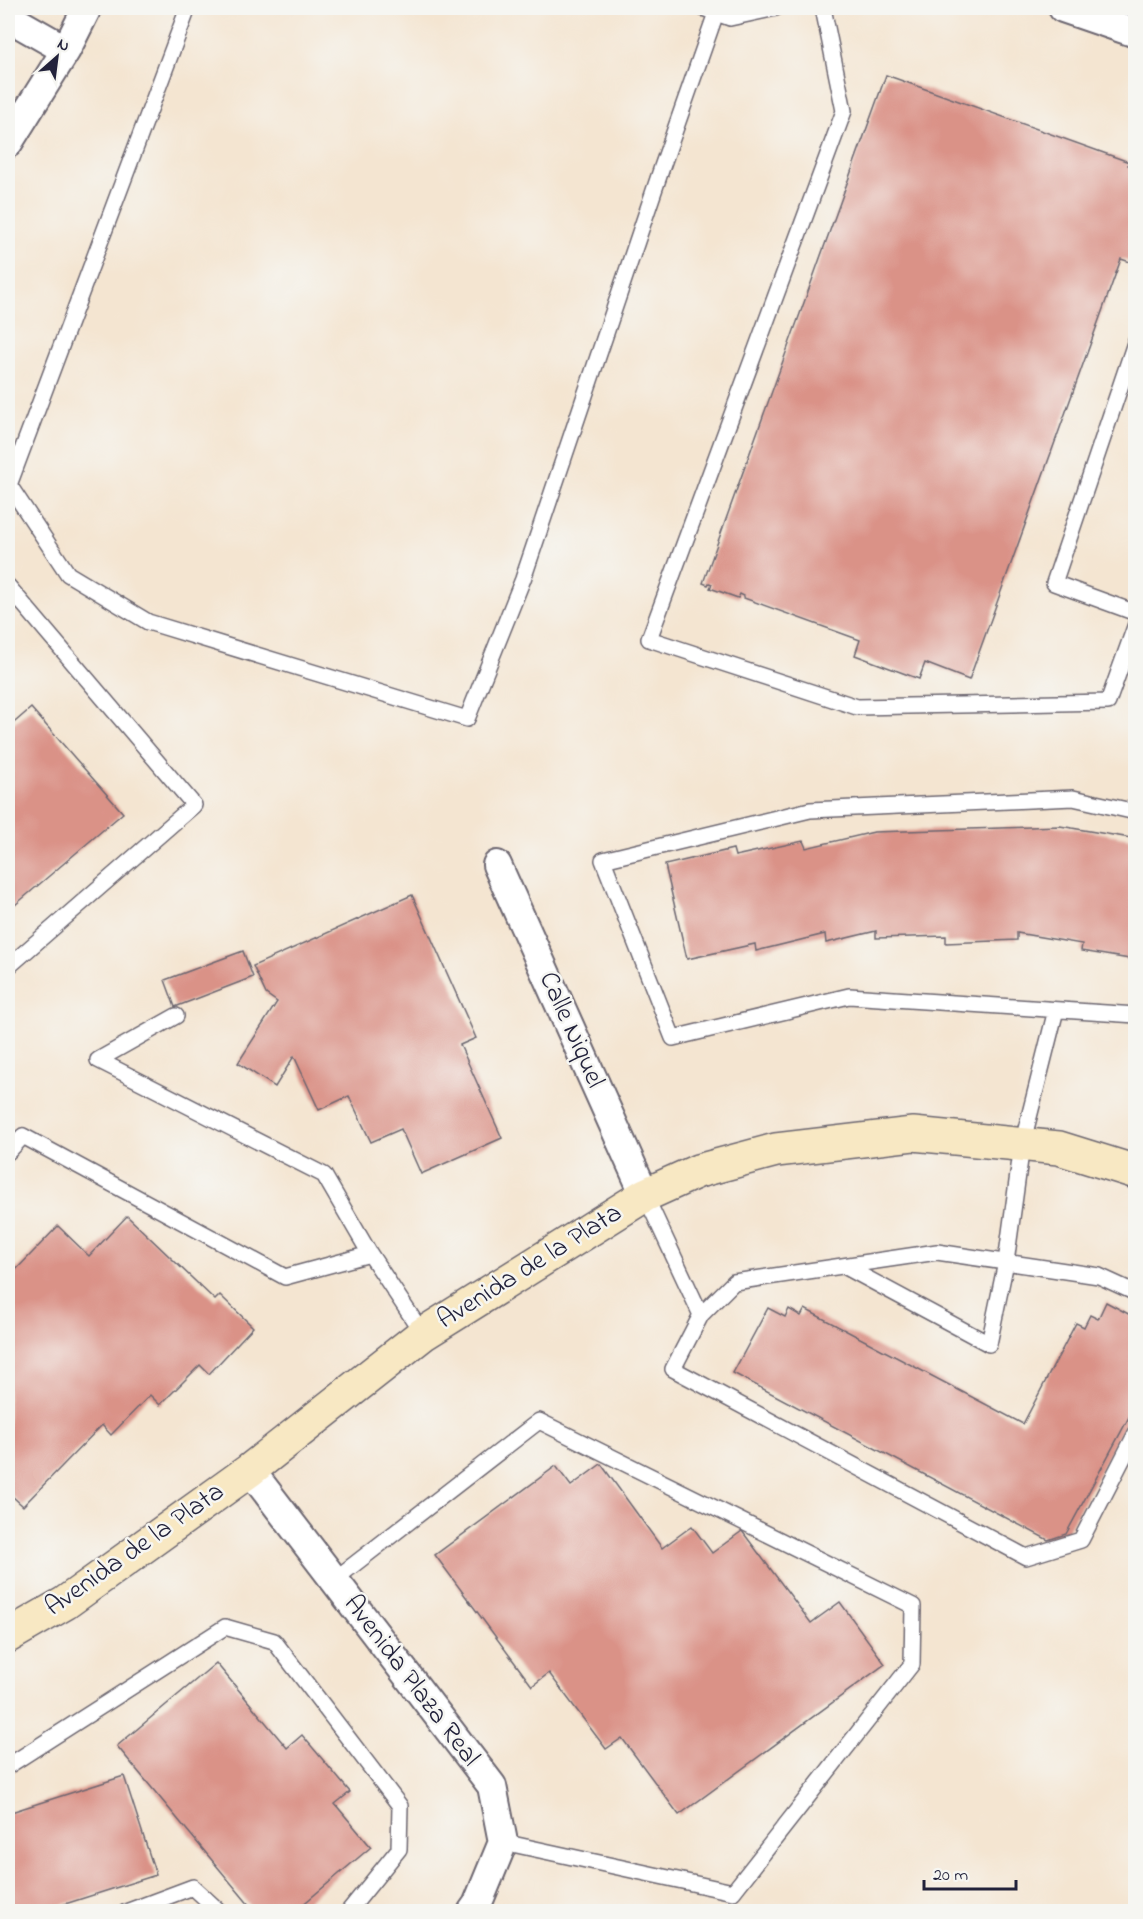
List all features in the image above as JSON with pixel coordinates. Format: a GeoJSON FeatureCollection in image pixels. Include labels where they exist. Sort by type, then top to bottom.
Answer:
{"type":"FeatureCollection","features":[{"type":"Feature","properties":{"kind":"street"},"geometry":{"type":"LineString","coordinates":[[8,142],[66,50],[87,8]]}},
{"type":"Feature","properties":{"kind":"street"},"geometry":{"type":"LineString","coordinates":[[1063,8],[1136,33]]}},
{"type":"Feature","properties":{"kind":"street"},"geometry":{"type":"LineString","coordinates":[[8,17],[66,50]]}},
{"type":"Feature","properties":{"kind":"street","name":"Calle Niquel"},"geometry":{"type":"LineString","coordinates":[[497,865],[645,1195]]}},
{"type":"Feature","properties":{"kind":"street","name":"Avenida de la Plata"},"geometry":{"type":"LineString","coordinates":[[8,1636],[65,1603],[250,1470],[423,1334],[645,1195],[698,1171],[776,1150],[913,1134],[1059,1148],[1136,1172]]}},
{"type":"Feature","properties":{"kind":"street","name":"Avenida Plaza Real"},"geometry":{"type":"LineString","coordinates":[[250,1470],[492,1786],[503,1842]]}},
{"type":"Feature","properties":{"kind":"street"},"geometry":{"type":"LineString","coordinates":[[472,1911],[477,1905],[503,1842]]}},
{"type":"Feature","properties":{"kind":"lane"},"geometry":{"type":"LineString","coordinates":[[188,8],[8,484],[68,574],[148,622],[468,719],[523,579],[662,167],[710,10],[730,18],[776,8]]}},
{"type":"Feature","properties":{"kind":"lane"},"geometry":{"type":"LineString","coordinates":[[823,8],[844,111],[649,639],[857,707],[1108,702],[1136,624]]}},
{"type":"Feature","properties":{"kind":"lane"},"geometry":{"type":"LineString","coordinates":[[1136,340],[1054,583],[1136,614]]}},
{"type":"Feature","properties":{"kind":"lane"},"geometry":{"type":"LineString","coordinates":[[8,586],[194,805],[8,967]]}},
{"type":"Feature","properties":{"kind":"lane"},"geometry":{"type":"LineString","coordinates":[[1136,812],[1073,798],[810,810],[603,860],[673,1038],[849,996],[1136,1015]]}},
{"type":"Feature","properties":{"kind":"lane"},"geometry":{"type":"LineString","coordinates":[[844,1266],[989,1344],[1006,1262],[1022,1145],[1056,1010]]}},
{"type":"Feature","properties":{"kind":"lane"},"geometry":{"type":"LineString","coordinates":[[176,1016],[98,1060],[324,1175],[370,1254],[423,1334]]}},
{"type":"Feature","properties":{"kind":"lane"},"geometry":{"type":"LineString","coordinates":[[8,1152],[23,1136],[285,1277],[370,1254]]}},
{"type":"Feature","properties":{"kind":"lane"},"geometry":{"type":"LineString","coordinates":[[645,1195],[700,1315]]}},
{"type":"Feature","properties":{"kind":"lane"},"geometry":{"type":"LineString","coordinates":[[1136,1293],[1099,1276],[937,1252],[734,1282],[700,1315],[673,1369],[1026,1557],[1081,1540],[1136,1433]]}},
{"type":"Feature","properties":{"kind":"lane"},"geometry":{"type":"LineString","coordinates":[[334,1580],[539,1421],[913,1606],[912,1664],[733,1892],[503,1842]]}},
{"type":"Feature","properties":{"kind":"lane"},"geometry":{"type":"LineString","coordinates":[[8,1766],[225,1628],[274,1641],[400,1806],[399,1849],[348,1911]]}},
{"type":"Feature","properties":{"kind":"lane"},"geometry":{"type":"LineString","coordinates":[[126,1911],[193,1887],[220,1911]]}},
{"type":"Feature","properties":{"kind":"building"},"geometry":{"type":"Polygon","coordinates":[[[886,75],[1129,162],[1128,165],[1136,168],[1136,264],[1121,259],[969,680],[925,663],[919,679],[855,655],[860,640],[744,598],[740,594],[738,598],[710,588],[712,584],[703,583],[886,75]]]}},
{"type":"Feature","properties":{"kind":"building"},"geometry":{"type":"Polygon","coordinates":[[[31,708],[123,813],[8,911],[8,728],[31,708]]]}},
{"type":"Feature","properties":{"kind":"building"},"geometry":{"type":"Polygon","coordinates":[[[1060,826],[1136,839],[1136,960],[1081,951],[1082,944],[1017,933],[1017,940],[946,943],[946,936],[876,938],[876,931],[826,943],[825,934],[756,951],[755,944],[687,959],[665,865],[733,849],[735,856],[803,841],[806,848],[874,832],[1060,826]]]}},
{"type":"Feature","properties":{"kind":"building"},"geometry":{"type":"Polygon","coordinates":[[[412,895],[476,1038],[460,1045],[502,1138],[421,1174],[401,1129],[371,1142],[349,1096],[319,1110],[294,1056],[275,1087],[238,1063],[277,1002],[266,994],[253,966],[412,895]]]}},
{"type":"Feature","properties":{"kind":"building"},"geometry":{"type":"Polygon","coordinates":[[[243,951],[253,977],[175,1007],[165,980],[243,951]]]}},
{"type":"Feature","properties":{"kind":"building"},"geometry":{"type":"Polygon","coordinates":[[[127,1216],[215,1300],[220,1295],[253,1327],[209,1374],[200,1365],[160,1405],[150,1395],[111,1435],[102,1425],[23,1506],[12,1496],[8,1501],[8,1278],[58,1226],[89,1256],[127,1216]]]}},
{"type":"Feature","properties":{"kind":"building"},"geometry":{"type":"Polygon","coordinates":[[[1106,1302],[1136,1318],[1136,1404],[1066,1534],[1048,1540],[733,1373],[768,1308],[785,1317],[789,1309],[801,1316],[805,1309],[1023,1424],[1076,1323],[1084,1327],[1090,1315],[1098,1319],[1106,1302]]]}},
{"type":"Feature","properties":{"kind":"building"},"geometry":{"type":"Polygon","coordinates":[[[601,1464],[662,1548],[692,1526],[712,1553],[742,1531],[811,1623],[840,1602],[885,1664],[679,1815],[622,1738],[606,1749],[549,1673],[532,1686],[435,1555],[556,1466],[571,1486],[601,1464]]]}},
{"type":"Feature","properties":{"kind":"building"},"geometry":{"type":"Polygon","coordinates":[[[216,1663],[287,1748],[302,1735],[350,1792],[335,1804],[371,1847],[294,1912],[255,1912],[117,1746],[216,1663]]]}},
{"type":"Feature","properties":{"kind":"building"},"geometry":{"type":"Polygon","coordinates":[[[124,1776],[156,1875],[40,1912],[8,1912],[8,1813],[124,1776]]]}}]}
